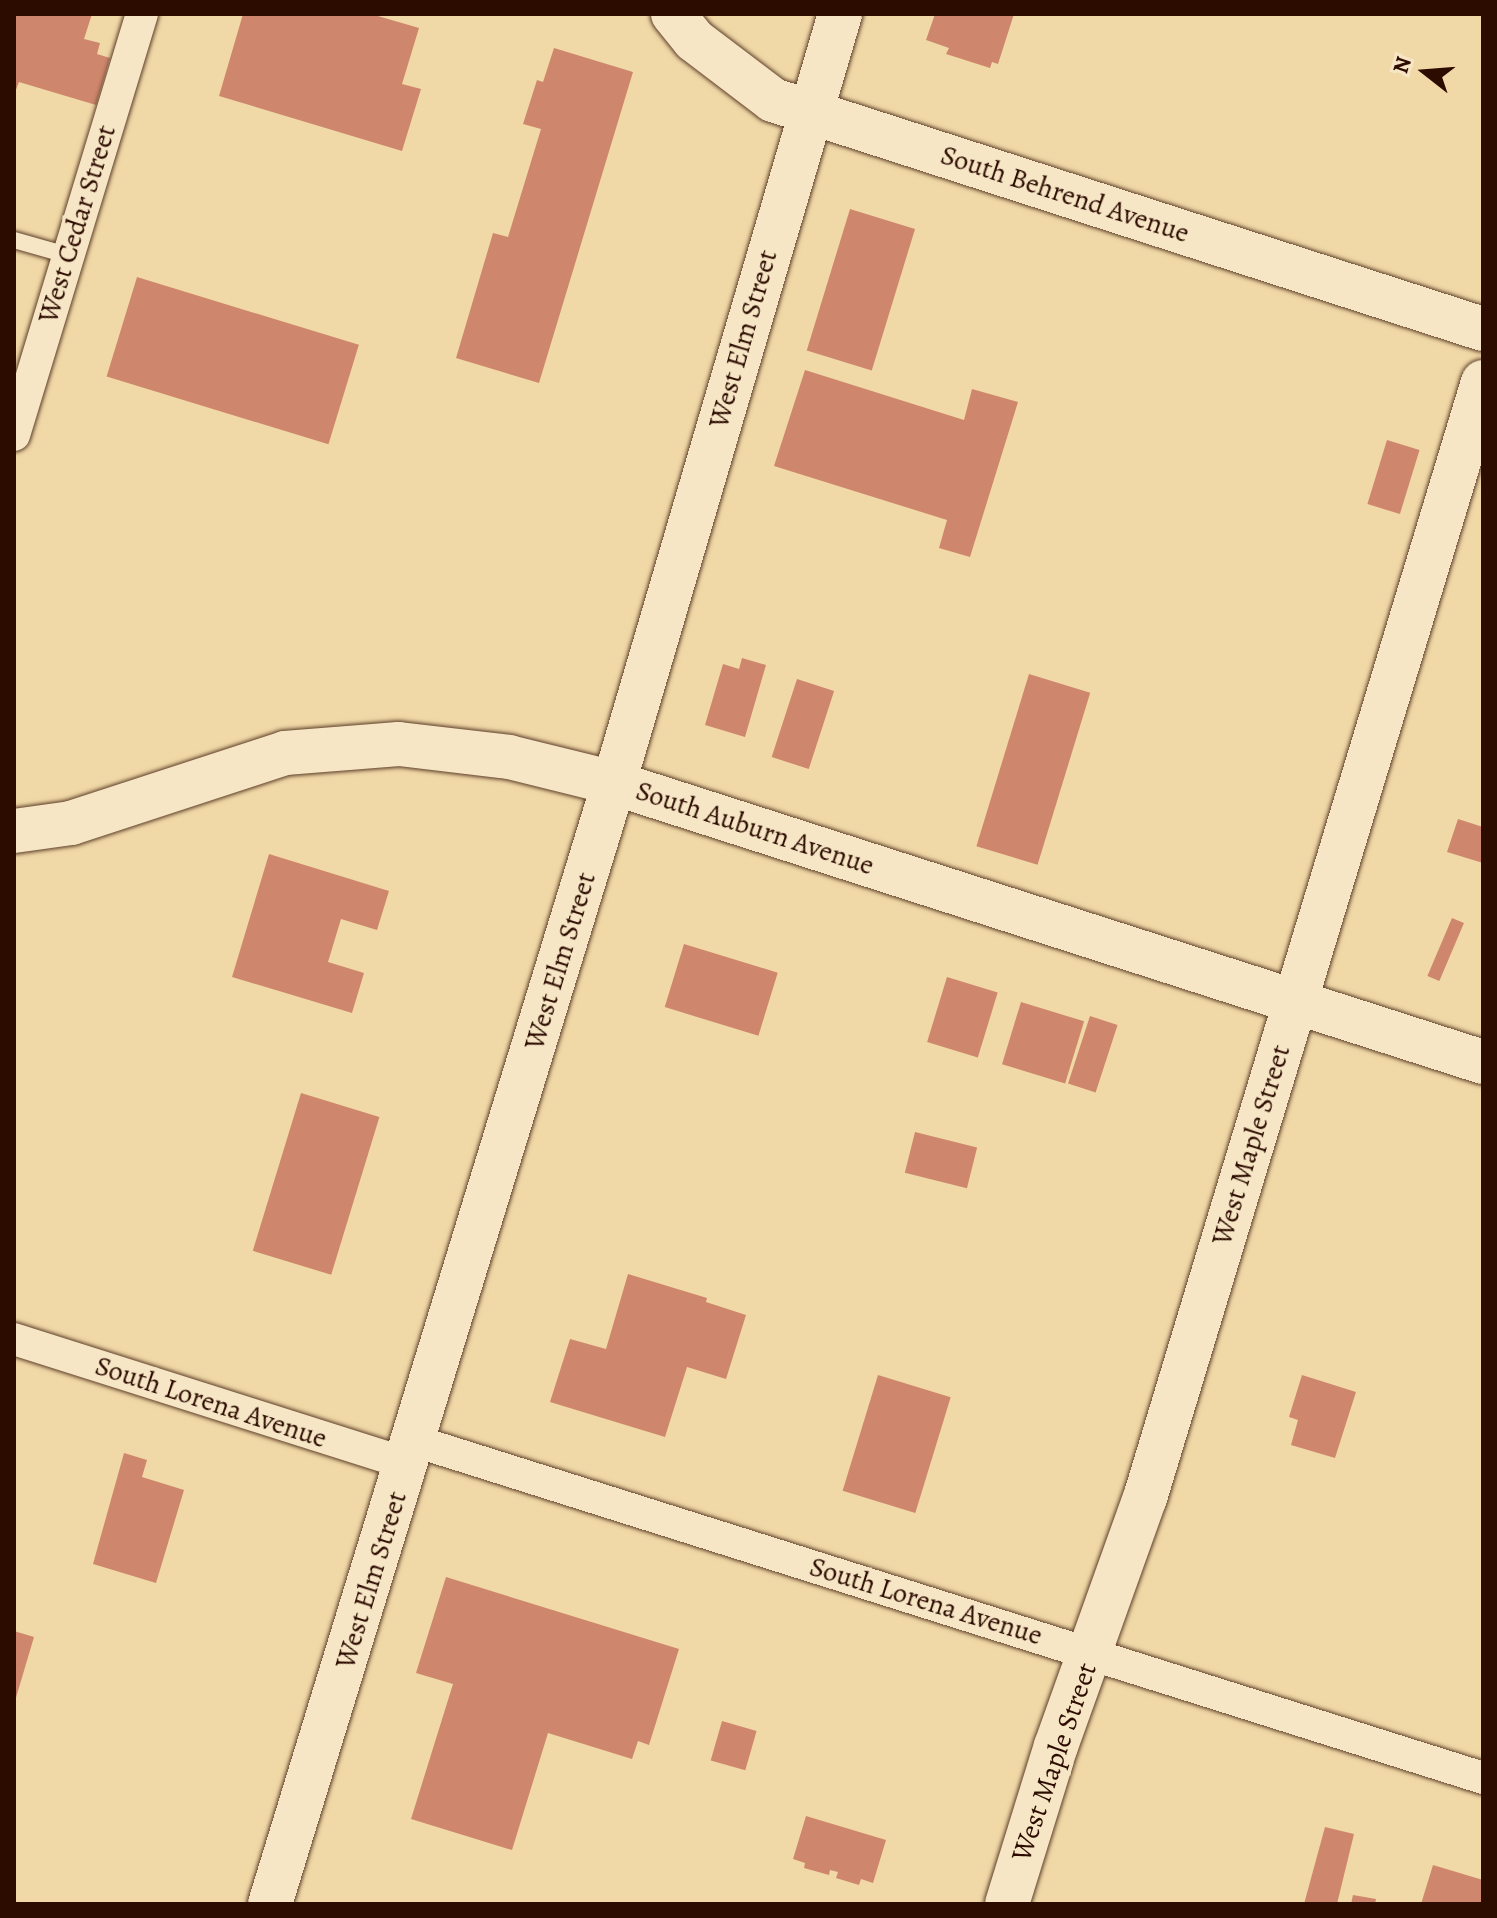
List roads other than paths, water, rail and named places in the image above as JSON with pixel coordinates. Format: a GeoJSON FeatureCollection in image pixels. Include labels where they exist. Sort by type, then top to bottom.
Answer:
{"type":"FeatureCollection","features":[{"type":"Feature","properties":{"kind":"street","name":"West Cedar Street"},"geometry":{"type":"LineString","coordinates":[[14,435],[142,14]]}},
{"type":"Feature","properties":{"kind":"street","name":"South Behrend Avenue"},"geometry":{"type":"LineString","coordinates":[[673,14],[694,40],[773,100],[1483,329]]}},
{"type":"Feature","properties":{"kind":"street","name":"West Elm Street"},"geometry":{"type":"LineString","coordinates":[[270,1904],[614,783],[840,14]]}},
{"type":"Feature","properties":{"kind":"street","name":"West Maple Street"},"geometry":{"type":"LineString","coordinates":[[1007,1904],[1044,1782],[1145,1498],[1483,382]]}},
{"type":"Feature","properties":{"kind":"street","name":"South Auburn Avenue"},"geometry":{"type":"LineString","coordinates":[[14,831],[71,823],[285,753],[399,744],[509,757],[614,783],[1483,1062]]}},
{"type":"Feature","properties":{"kind":"street","name":"South Lorena Avenue"},"geometry":{"type":"LineString","coordinates":[[14,1339],[411,1452],[1091,1653],[1483,1778]]}},
{"type":"Feature","properties":{"kind":"lane"},"geometry":{"type":"LineString","coordinates":[[14,240],[67,255]]}}]}
